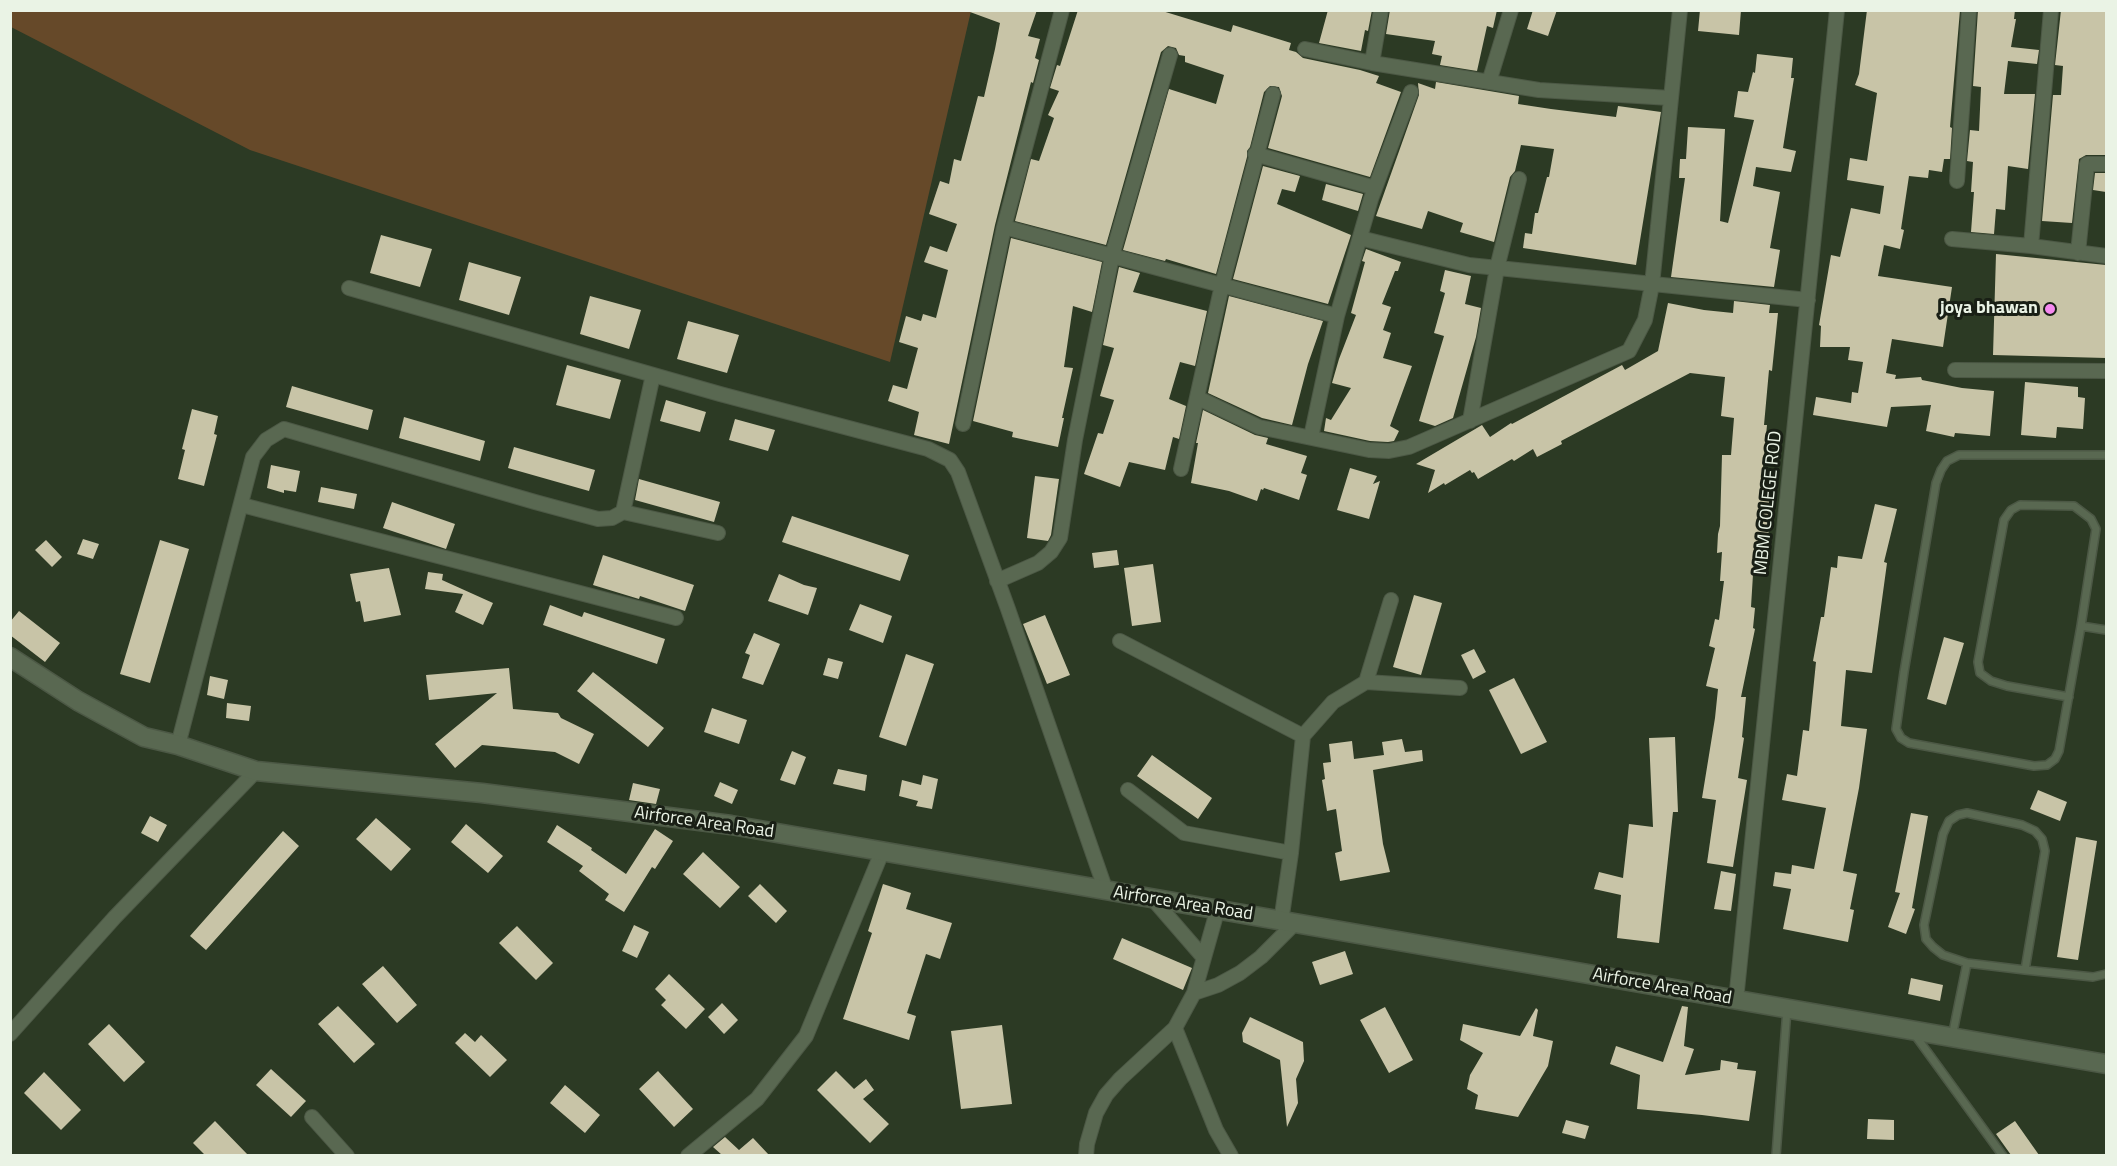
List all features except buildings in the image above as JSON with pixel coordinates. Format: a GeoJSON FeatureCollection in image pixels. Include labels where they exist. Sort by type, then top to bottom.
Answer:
{"type":"FeatureCollection","features":[{"type":"Feature","properties":{"kind":"street"},"geometry":{"type":"LineString","coordinates":[[963,424],[1004,227],[1062,10]]}},
{"type":"Feature","properties":{"kind":"street"},"geometry":{"type":"LineString","coordinates":[[1372,63],[1381,10]]}},
{"type":"Feature","properties":{"kind":"street"},"geometry":{"type":"LineString","coordinates":[[1489,82],[1511,10]]}},
{"type":"Feature","properties":{"kind":"street"},"geometry":{"type":"LineString","coordinates":[[1198,398],[1259,427],[1369,450],[1389,451],[1409,447],[1629,351],[1645,320],[1652,285],[1680,10]]}},
{"type":"Feature","properties":{"kind":"street","name":"MBM COLEGE ROD"},"geometry":{"type":"LineString","coordinates":[[1736,1000],[1837,10]]}},
{"type":"Feature","properties":{"kind":"street"},"geometry":{"type":"LineString","coordinates":[[1957,181],[1970,10]]}},
{"type":"Feature","properties":{"kind":"street"},"geometry":{"type":"LineString","coordinates":[[2031,246],[2051,10]]}},
{"type":"Feature","properties":{"kind":"street"},"geometry":{"type":"LineString","coordinates":[[1305,48],[1372,63],[1539,90],[1670,98]]}},
{"type":"Feature","properties":{"kind":"street"},"geometry":{"type":"LineString","coordinates":[[997,581],[1038,563],[1051,552],[1060,538],[1075,440],[1112,256],[1170,56]]}},
{"type":"Feature","properties":{"kind":"street"},"geometry":{"type":"LineString","coordinates":[[1311,437],[1337,316],[1375,188],[1411,92]]}},
{"type":"Feature","properties":{"kind":"street"},"geometry":{"type":"LineString","coordinates":[[1181,469],[1222,285],[1255,154],[1273,94]]}},
{"type":"Feature","properties":{"kind":"street"},"geometry":{"type":"LineString","coordinates":[[1255,154],[1375,188]]}},
{"type":"Feature","properties":{"kind":"street"},"geometry":{"type":"LineString","coordinates":[[2078,253],[2086,164],[2106,164]]}},
{"type":"Feature","properties":{"kind":"street"},"geometry":{"type":"LineString","coordinates":[[1470,421],[1497,268],[1519,179]]}},
{"type":"Feature","properties":{"kind":"street"},"geometry":{"type":"LineString","coordinates":[[1004,227],[1337,316]]}},
{"type":"Feature","properties":{"kind":"street"},"geometry":{"type":"LineString","coordinates":[[1360,238],[1469,265],[1809,300]]}},
{"type":"Feature","properties":{"kind":"street"},"geometry":{"type":"LineString","coordinates":[[1952,239],[2106,256]]}},
{"type":"Feature","properties":{"kind":"street"},"geometry":{"type":"LineString","coordinates":[[349,288],[653,375],[928,449],[950,459],[958,472],[1106,891]]}},
{"type":"Feature","properties":{"kind":"street"},"geometry":{"type":"LineString","coordinates":[[1955,370],[2106,371]]}},
{"type":"Feature","properties":{"kind":"street"},"geometry":{"type":"LineString","coordinates":[[623,512],[653,375]]}},
{"type":"Feature","properties":{"kind":"street"},"geometry":{"type":"LineString","coordinates":[[178,745],[253,457],[266,440],[284,429],[598,519],[612,518],[623,512],[718,533]]}},
{"type":"Feature","properties":{"kind":"street"},"geometry":{"type":"LineString","coordinates":[[242,505],[676,618]]}},
{"type":"Feature","properties":{"kind":"street"},"geometry":{"type":"LineString","coordinates":[[1366,682],[1391,600]]}},
{"type":"Feature","properties":{"kind":"street"},"geometry":{"type":"LineString","coordinates":[[1120,641],[1303,736]]}},
{"type":"Feature","properties":{"kind":"street","name":"Airforce Area Road"},"geometry":{"type":"LineString","coordinates":[[10,657],[78,701],[144,737],[178,745],[256,771],[482,793],[731,825],[2106,1064]]}},
{"type":"Feature","properties":{"kind":"street"},"geometry":{"type":"LineString","coordinates":[[1194,993],[1218,985],[1240,973],[1261,957],[1287,923],[1291,853],[1303,736],[1333,702],[1366,682],[1460,688]]}},
{"type":"Feature","properties":{"kind":"street"},"geometry":{"type":"LineString","coordinates":[[10,1034],[115,916],[256,771]]}},
{"type":"Feature","properties":{"kind":"street"},"geometry":{"type":"LineString","coordinates":[[1128,790],[1184,833],[1291,853]]}},
{"type":"Feature","properties":{"kind":"street"},"geometry":{"type":"LineString","coordinates":[[688,1155],[757,1099],[806,1036],[882,852]]}},
{"type":"Feature","properties":{"kind":"street"},"geometry":{"type":"LineString","coordinates":[[1152,898],[1204,958]]}},
{"type":"Feature","properties":{"kind":"street"},"geometry":{"type":"LineString","coordinates":[[1086,1155],[1096,1113],[1106,1095],[1175,1028],[1194,993],[1218,908]]}},
{"type":"Feature","properties":{"kind":"street"},"geometry":{"type":"LineString","coordinates":[[1175,1028],[1216,1130],[1231,1155]]}},
{"type":"Feature","properties":{"kind":"street"},"geometry":{"type":"LineString","coordinates":[[312,1117],[347,1155]]}},
{"type":"Feature","properties":{"kind":"lane"},"geometry":{"type":"LineString","coordinates":[[2069,697],[2007,686],[1991,681],[1980,673],[1978,662],[2004,520],[2011,510],[2020,505],[2074,506],[2091,519],[2097,529],[2069,697],[2059,751],[2055,759],[2048,765],[2034,766],[1909,744],[1901,738],[1896,729],[1936,483],[1947,461],[1959,455],[2106,455]]}},
{"type":"Feature","properties":{"kind":"lane"},"geometry":{"type":"LineString","coordinates":[[2081,626],[2106,630]]}},
{"type":"Feature","properties":{"kind":"lane"},"geometry":{"type":"LineString","coordinates":[[2025,970],[2045,851],[2042,839],[2035,831],[2022,825],[1967,813],[1958,815],[1949,821],[1943,834],[1924,925],[1926,939],[1933,947],[1943,955],[1967,963],[2025,970],[2092,977],[2106,975]]}},
{"type":"Feature","properties":{"kind":"lane"},"geometry":{"type":"LineString","coordinates":[[1952,1037],[1967,963]]}},
{"type":"Feature","properties":{"kind":"lane"},"geometry":{"type":"LineString","coordinates":[[1776,1155],[1787,1009]]}},
{"type":"Feature","properties":{"kind":"lane"},"geometry":{"type":"LineString","coordinates":[[1912,1030],[2003,1155]]}},
{"type":"Feature","properties":{"kind":"shaded area"},"geometry":{"type":"Polygon","coordinates":[[[10,11],[971,11],[890,362],[250,150],[11,27],[10,11]]]}},
{"type":"Feature","properties":{"kind":"place","name":"joya bhawan"},"geometry":{"type":"Point","coordinates":[2050,309]}}]}
